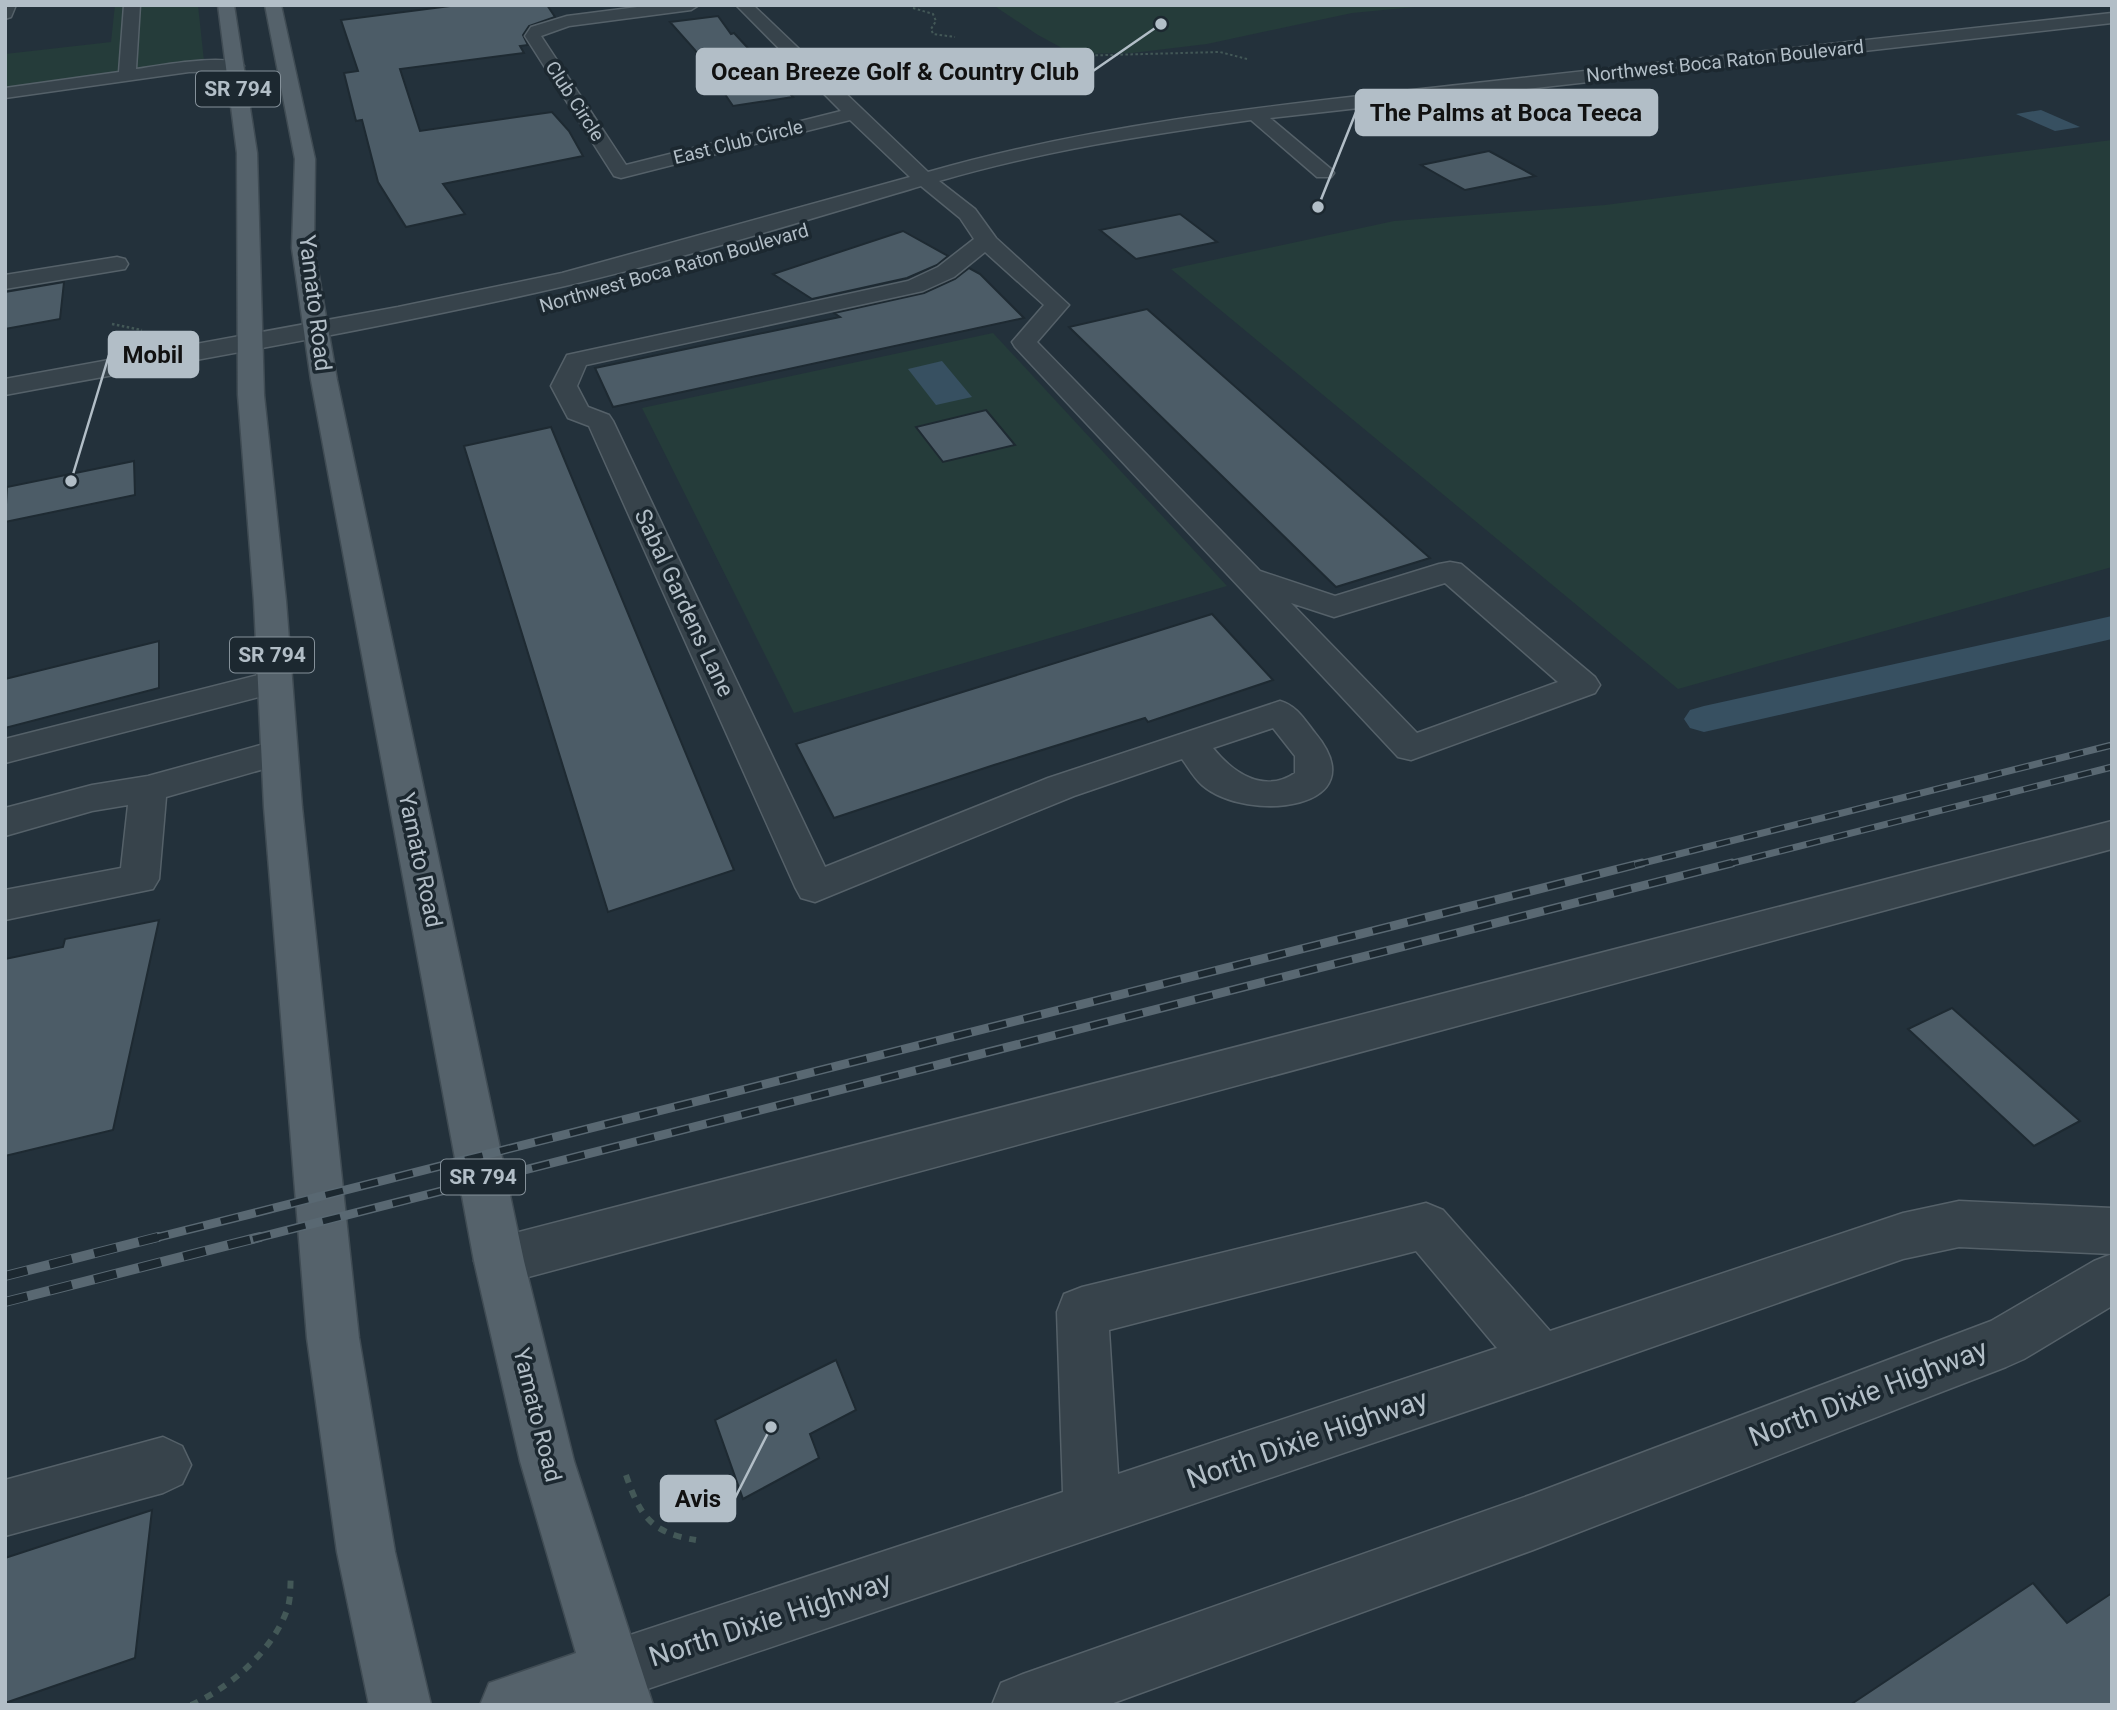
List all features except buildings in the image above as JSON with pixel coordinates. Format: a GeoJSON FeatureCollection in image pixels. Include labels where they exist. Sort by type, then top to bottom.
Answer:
{"type":"FeatureCollection","features":[{"type":"Feature","properties":{"kind":"main road","name":"Yamato Road"},"geometry":{"type":"LineString","coordinates":[[226,5],[296,155],[303,248],[328,343],[499,1261],[547,1461],[617,1688]]}},
{"type":"Feature","properties":{"kind":"main road","name":"Yamato Road"},"geometry":{"type":"LineString","coordinates":[[273,5],[255,67],[247,153],[249,353],[279,752],[333,1338],[366,1552],[400,1705]]}},
{"type":"Feature","properties":{"kind":"main road","name":"North Dixie Highway"},"geometry":{"type":"LineString","coordinates":[[511,1705],[617,1688]]}},
{"type":"Feature","properties":{"kind":"street"},"geometry":{"type":"LineString","coordinates":[[5,14],[8,5]]}},
{"type":"Feature","properties":{"kind":"street"},"geometry":{"type":"LineString","coordinates":[[129,77],[132,5]]}},
{"type":"Feature","properties":{"kind":"street","name":"Club Circle"},"geometry":{"type":"LineString","coordinates":[[621,172],[533,36],[537,30],[567,21],[691,5]]}},
{"type":"Feature","properties":{"kind":"street"},"geometry":{"type":"LineString","coordinates":[[744,5],[855,113],[928,189],[980,227],[971,236],[1057,306],[1024,342],[1411,748],[1583,685],[1450,571],[1334,607],[1250,578]]}},
{"type":"Feature","properties":{"kind":"street","name":"Northwest Boca Raton Boulevard"},"geometry":{"type":"LineString","coordinates":[[5,387],[328,343],[723,237],[1255,114],[2112,18]]}},
{"type":"Feature","properties":{"kind":"street"},"geometry":{"type":"LineString","coordinates":[[5,93],[129,77],[207,74],[220,77],[255,67]]}},
{"type":"Feature","properties":{"kind":"street","name":"East Club Circle"},"geometry":{"type":"LineString","coordinates":[[621,172],[855,113]]}},
{"type":"Feature","properties":{"kind":"street"},"geometry":{"type":"LineString","coordinates":[[1255,114],[1324,173]]}},
{"type":"Feature","properties":{"kind":"street"},"geometry":{"type":"LineString","coordinates":[[928,189],[938,215]]}},
{"type":"Feature","properties":{"kind":"street","name":"Northwest Boca Raton Boulevard"},"geometry":{"type":"LineString","coordinates":[[635,283],[928,189]]}},
{"type":"Feature","properties":{"kind":"street","name":"Sabal Gardens Lane"},"geometry":{"type":"LineString","coordinates":[[971,236],[946,272],[915,286],[576,360],[564,386],[577,412],[600,421],[815,887],[1061,788],[1190,744]]}},
{"type":"Feature","properties":{"kind":"street"},"geometry":{"type":"LineString","coordinates":[[5,282],[117,264]]}},
{"type":"Feature","properties":{"kind":"street","name":"Northwest Boca Raton Boulevard"},"geometry":{"type":"LineString","coordinates":[[554,304],[589,295]]}},
{"type":"Feature","properties":{"kind":"street","name":"Northwest Boca Raton Boulevard"},"geometry":{"type":"LineString","coordinates":[[5,411],[249,353]]}},
{"type":"Feature","properties":{"kind":"street"},"geometry":{"type":"LineString","coordinates":[[5,751],[274,682]]}},
{"type":"Feature","properties":{"kind":"street"},"geometry":{"type":"LineString","coordinates":[[5,822],[92,798],[148,789],[279,752]]}},
{"type":"Feature","properties":{"kind":"street"},"geometry":{"type":"LineString","coordinates":[[5,905],[139,879],[148,789]]}},
{"type":"Feature","properties":{"kind":"street"},"geometry":{"type":"LineString","coordinates":[[499,1261],[2112,835]]}},
{"type":"Feature","properties":{"kind":"street","name":"North Dixie Highway"},"geometry":{"type":"LineString","coordinates":[[617,1688],[1092,1511],[1903,1236],[1959,1224],[2112,1231]]}},
{"type":"Feature","properties":{"kind":"street"},"geometry":{"type":"LineString","coordinates":[[1092,1511],[1082,1312],[1426,1226],[1541,1360]]}},
{"type":"Feature","properties":{"kind":"street","name":"North Dixie Highway"},"geometry":{"type":"LineString","coordinates":[[1023,1705],[1533,1522],[2006,1341],[2112,1278]]}},
{"type":"Feature","properties":{"kind":"street"},"geometry":{"type":"LineString","coordinates":[[5,1508],[163,1465]]}},
{"type":"Feature","properties":{"kind":"path"},"geometry":{"type":"LineString","coordinates":[[913,8],[933,14],[936,21],[930,29],[933,34],[955,37]]}},
{"type":"Feature","properties":{"kind":"path"},"geometry":{"type":"LineString","coordinates":[[1003,71],[1012,51],[1034,57],[1220,52],[1247,60]]}},
{"type":"Feature","properties":{"kind":"path"},"geometry":{"type":"LineString","coordinates":[[626,1475],[640,1513],[654,1529],[676,1538],[696,1540]]}},
{"type":"Feature","properties":{"kind":"path"},"geometry":{"type":"LineString","coordinates":[[191,1705],[210,1701],[257,1655],[288,1606],[291,1574]]}},
{"type":"Feature","properties":{"kind":"green space"},"geometry":{"type":"Polygon","coordinates":[[[115,5],[198,5],[204,61],[5,88],[5,54],[111,42],[115,5]]]}},
{"type":"Feature","properties":{"kind":"green space"},"geometry":{"type":"Polygon","coordinates":[[[993,5],[1436,5],[1352,13],[1207,44],[1132,53],[1073,54],[993,5]]]}},
{"type":"Feature","properties":{"kind":"green space"},"geometry":{"type":"Polygon","coordinates":[[[2112,140],[2112,567],[1678,689],[1171,269],[1394,221],[1605,205],[2112,140]]]}},
{"type":"Feature","properties":{"kind":"green space"},"geometry":{"type":"Polygon","coordinates":[[[993,333],[1227,586],[794,713],[642,408],[993,333]]]}},
{"type":"Feature","properties":{"kind":"water"},"geometry":{"type":"Polygon","coordinates":[[[2041,110],[2080,127],[2055,131],[2016,114],[2041,110]]]}},
{"type":"Feature","properties":{"kind":"water"},"geometry":{"type":"Polygon","coordinates":[[[942,361],[972,397],[936,405],[908,369],[942,361]]]}},
{"type":"Feature","properties":{"kind":"waterway"},"geometry":{"type":"LineString","coordinates":[[1704,719],[2112,627]]}},
{"type":"Feature","properties":{"kind":"railway"},"geometry":{"type":"LineString","coordinates":[[1635,865],[2112,745]]}},
{"type":"Feature","properties":{"kind":"railway"},"geometry":{"type":"LineString","coordinates":[[1725,865],[2112,767]]}},
{"type":"Feature","properties":{"kind":"railway"},"geometry":{"type":"LineString","coordinates":[[151,1239],[1642,863]]}},
{"type":"Feature","properties":{"kind":"railway"},"geometry":{"type":"LineString","coordinates":[[253,1239],[1732,863]]}},
{"type":"Feature","properties":{"kind":"railway"},"geometry":{"type":"LineString","coordinates":[[5,1276],[158,1237]]}},
{"type":"Feature","properties":{"kind":"railway"},"geometry":{"type":"LineString","coordinates":[[5,1302],[260,1237]]}},
{"type":"Feature","properties":{"kind":"place","name":"Ocean Breeze Golf & Country Club"},"geometry":{"type":"Point","coordinates":[1161,24]}},
{"type":"Feature","properties":{"kind":"place","name":"The Palms at Boca Teeca"},"geometry":{"type":"Point","coordinates":[1318,207]}},
{"type":"Feature","properties":{"kind":"place","name":"Mobil"},"geometry":{"type":"Point","coordinates":[71,481]}},
{"type":"Feature","properties":{"kind":"place","name":"Avis"},"geometry":{"type":"Point","coordinates":[771,1427]}}]}
